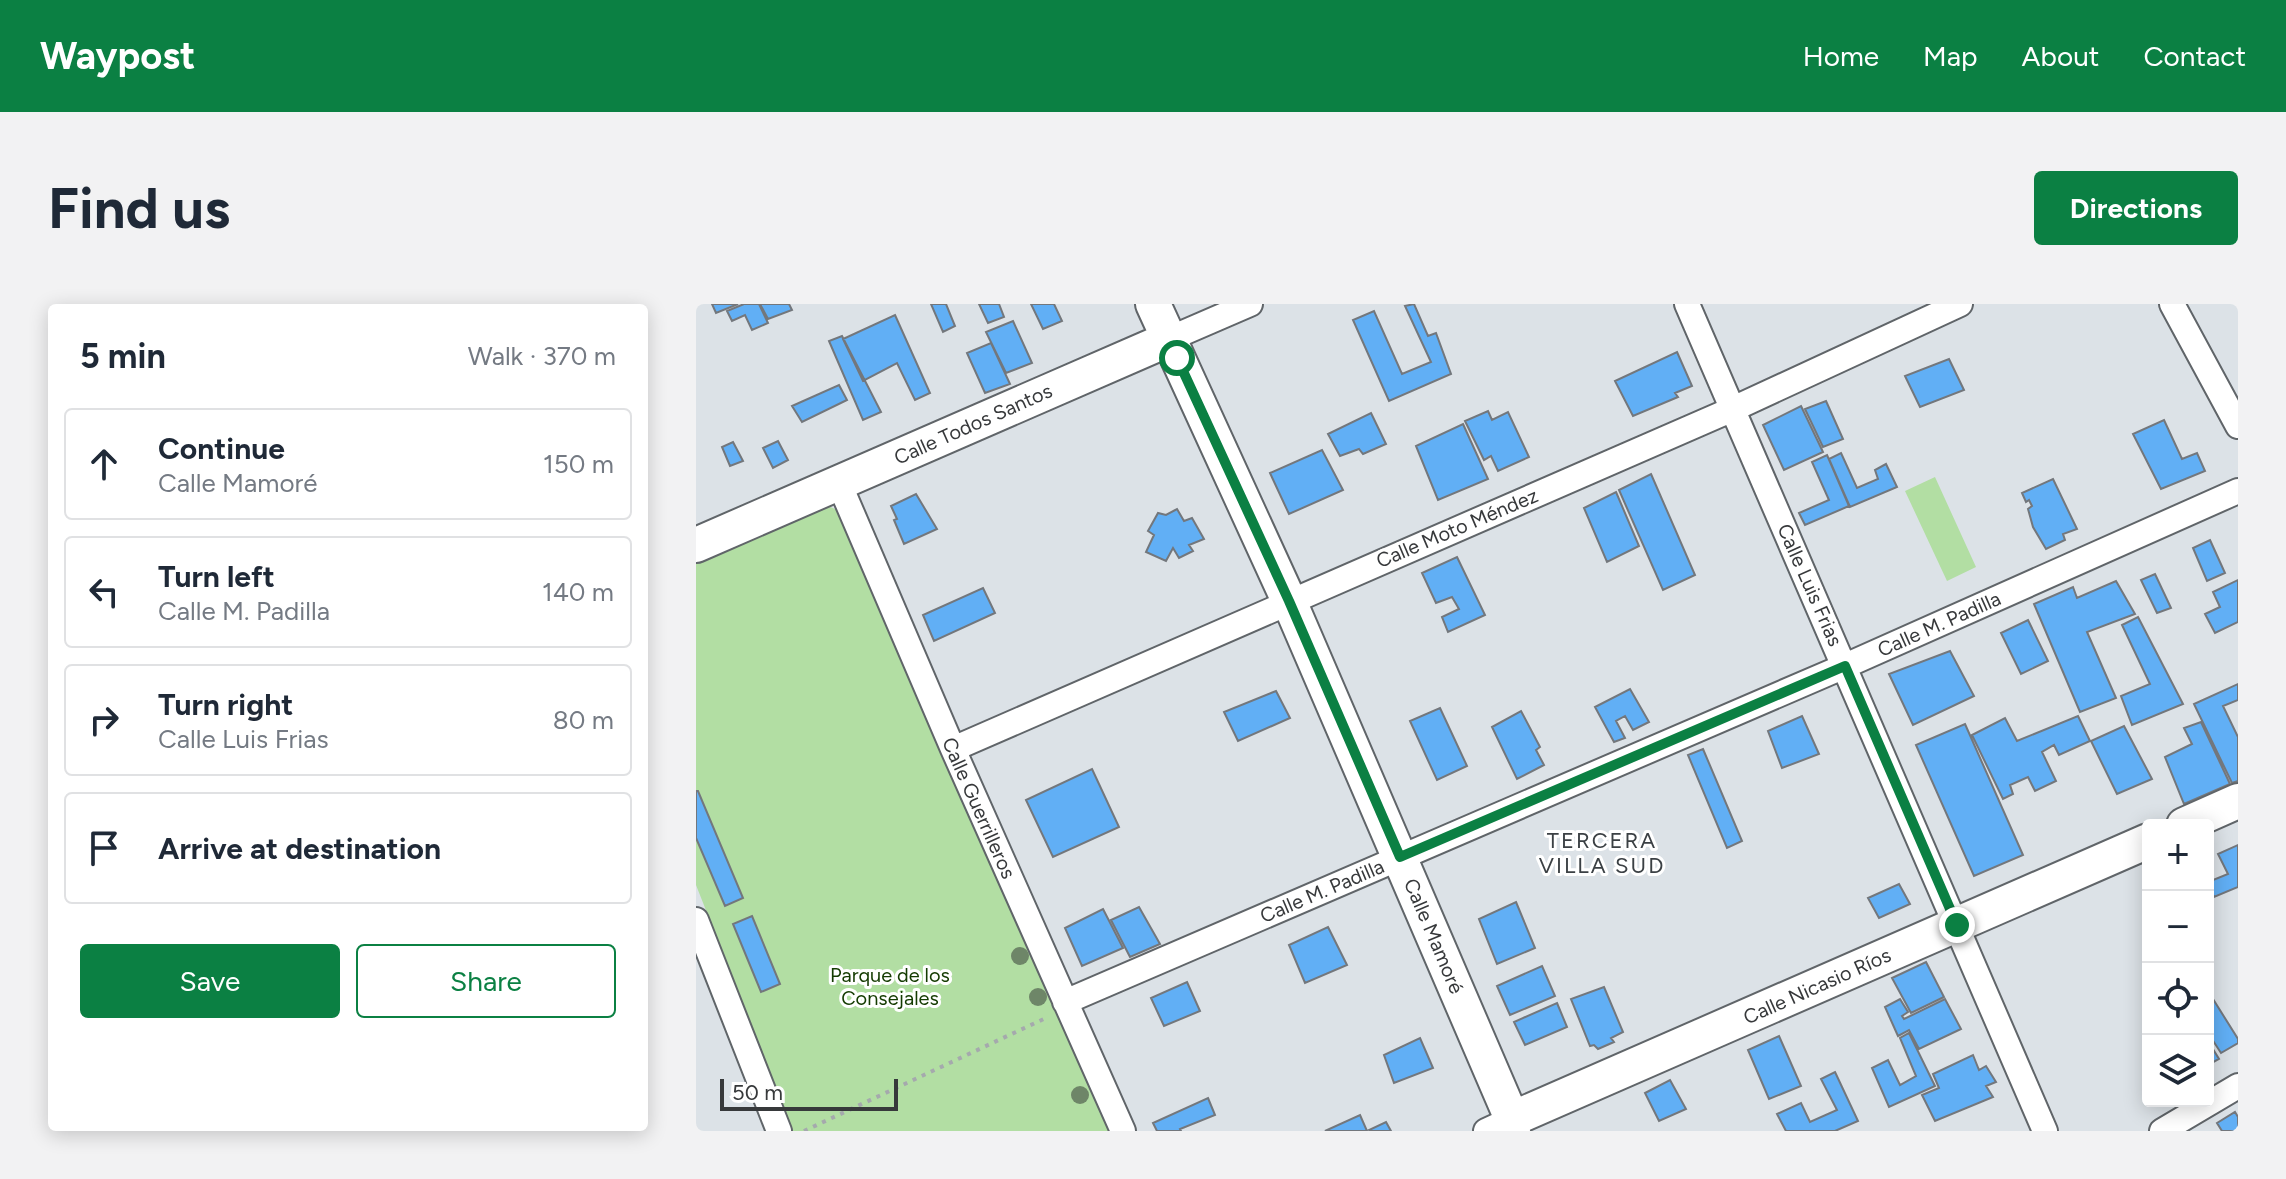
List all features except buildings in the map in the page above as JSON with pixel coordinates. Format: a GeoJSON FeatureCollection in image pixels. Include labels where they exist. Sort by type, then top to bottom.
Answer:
{"type":"FeatureCollection","features":[{"type":"Feature","properties":{"kind":"street","name":"Calle Mamoré"},"geometry":{"type":"LineString","coordinates":[[1153,304],[1289,601],[1400,857],[1505,1127]]}},
{"type":"Feature","properties":{"kind":"street","name":"Calle Todos Santos"},"geometry":{"type":"LineString","coordinates":[[696,545],[1250,304]]}},
{"type":"Feature","properties":{"kind":"street","name":"Calle Luis Frias"},"geometry":{"type":"LineString","coordinates":[[1687,304],[2045,1131]]}},
{"type":"Feature","properties":{"kind":"street","name":"Calle Moto Méndez"},"geometry":{"type":"LineString","coordinates":[[953,749],[1733,409],[1960,304]]}},
{"type":"Feature","properties":{"kind":"street"},"geometry":{"type":"LineString","coordinates":[[2172,304],[2238,426]]}},
{"type":"Feature","properties":{"kind":"street","name":"Calle Guerrilleros"},"geometry":{"type":"LineString","coordinates":[[839,483],[1123,1131]]}},
{"type":"Feature","properties":{"kind":"street","name":"Calle M. Padilla"},"geometry":{"type":"LineString","coordinates":[[1066,1005],[1400,857],[1845,666],[2238,491]]}},
{"type":"Feature","properties":{"kind":"street"},"geometry":{"type":"LineString","coordinates":[[2198,819],[2238,801]]}},
{"type":"Feature","properties":{"kind":"street","name":"Calle Nicasio Ríos"},"geometry":{"type":"LineString","coordinates":[[1505,1127],[2142,844]]}},
{"type":"Feature","properties":{"kind":"street"},"geometry":{"type":"LineString","coordinates":[[696,920],[779,1131]]}},
{"type":"Feature","properties":{"kind":"street"},"geometry":{"type":"LineString","coordinates":[[2162,1131],[2238,1086]]}},
{"type":"Feature","properties":{"kind":"path"},"geometry":{"type":"LineString","coordinates":[[804,1131],[1066,1005]]}},
{"type":"Feature","properties":{"kind":"green space"},"geometry":{"type":"Polygon","coordinates":[[[1935,477],[1976,567],[1947,581],[1905,491],[1935,477]]]}},
{"type":"Feature","properties":{"kind":"green space","name":"Parque de los Consejales"},"geometry":{"type":"Polygon","coordinates":[[[824,504],[835,509],[843,518],[1109,1131],[793,1131],[696,885],[696,560],[824,504]]]}},
{"type":"Feature","properties":{"kind":"district","name":"TERCERA VILLA SUD"},"geometry":{"type":"Point","coordinates":[1602,852]}},
{"type":"Feature","properties":{"kind":"route"},"geometry":{"type":"LineString","coordinates":[[1177,358],[1289,601],[1400,857],[1845,666],[1957,925]]}}]}
